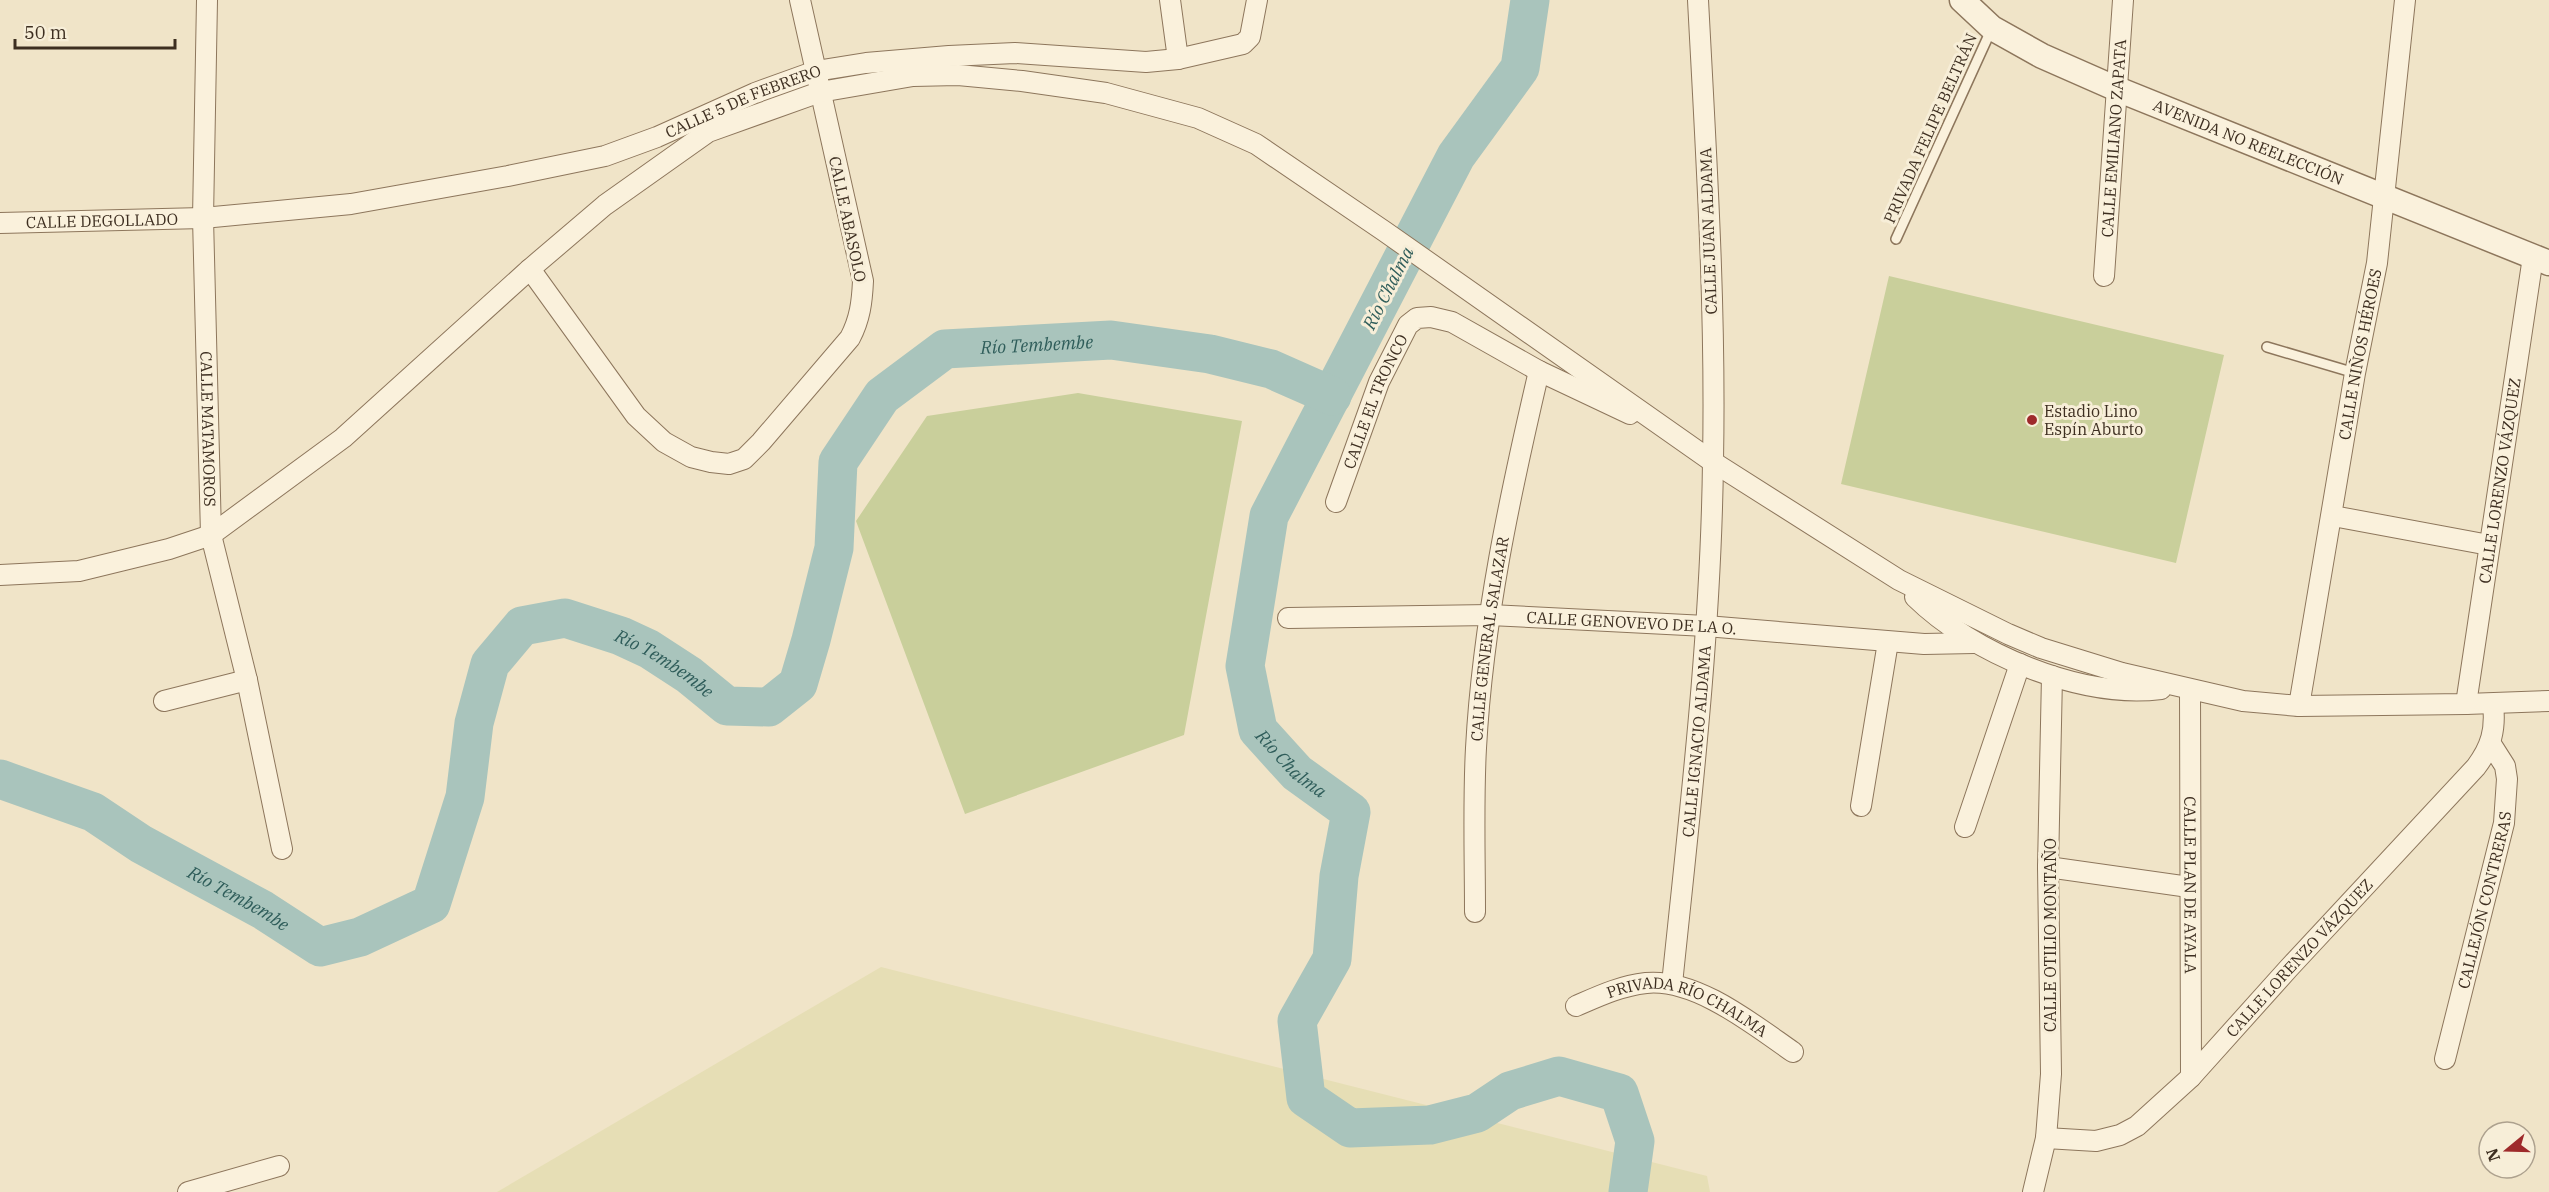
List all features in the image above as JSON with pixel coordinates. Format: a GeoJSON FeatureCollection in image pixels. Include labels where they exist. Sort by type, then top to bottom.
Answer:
{"type":"FeatureCollection","features":[{"type":"Feature","properties":{"kind":"street","name":"CALLE MATAMOROS"},"geometry":{"type":"LineString","coordinates":[[207,0],[203,218],[211,535],[247,680],[282,849]]}},
{"type":"Feature","properties":{"kind":"street","name":"CALLE ABASOLO"},"geometry":{"type":"LineString","coordinates":[[530,269],[636,416],[664,442],[692,457],[711,462],[729,464],[744,459],[850,338],[859,321],[862,305],[863,281],[800,0]]}},
{"type":"Feature","properties":{"kind":"street"},"geometry":{"type":"LineString","coordinates":[[1170,0],[1178,59]]}},
{"type":"Feature","properties":{"kind":"street","name":"CALLE 5 DE FEBRERO"},"geometry":{"type":"LineString","coordinates":[[203,218],[351,204],[605,156],[657,137],[706,123],[816,71],[889,61],[1015,53],[1146,62],[1178,59],[1243,44],[1250,37],[1257,0]]}},
{"type":"Feature","properties":{"kind":"street","name":"CALLE JUAN ALDAMA"},"geometry":{"type":"LineString","coordinates":[[1698,0],[1713,359],[1713,462]]}},
{"type":"Feature","properties":{"kind":"street","name":"AVENIDA NO REELECCIÓN"},"geometry":{"type":"LineString","coordinates":[[1962,0],[1992,28],[2042,56],[2117,89],[2541,260]]}},
{"type":"Feature","properties":{"kind":"street","name":"CALLE EMILIANO ZAPATA"},"geometry":{"type":"LineString","coordinates":[[2104,276],[2123,0]]}},
{"type":"Feature","properties":{"kind":"street","name":"CALLE NIÑOS HÉROES"},"geometry":{"type":"LineString","coordinates":[[2299,706],[2333,516],[2355,373],[2376,272],[2405,0]]}},
{"type":"Feature","properties":{"kind":"street"},"geometry":{"type":"LineString","coordinates":[[0,575],[79,571],[170,549],[211,535],[343,438],[530,269],[706,123],[820,92],[913,76],[958,75],[1107,93],[1198,118],[1256,144],[1426,260],[1713,462],[1899,580],[1988,625],[2041,648],[2080,661],[2185,689],[2243,701],[2299,706],[2493,704],[2549,701]]}},
{"type":"Feature","properties":{"kind":"street","name":"CALLE DEGOLLADO"},"geometry":{"type":"LineString","coordinates":[[0,223],[203,218]]}},
{"type":"Feature","properties":{"kind":"street","name":"CALLE LORENZO VÁZQUEZ"},"geometry":{"type":"LineString","coordinates":[[2466,704],[2489,545],[2541,260]]}},
{"type":"Feature","properties":{"kind":"street","name":"CALLE EL TRONCO"},"geometry":{"type":"LineString","coordinates":[[1336,502],[1367,410],[1383,372],[1408,325],[1417,318],[1431,316],[1452,322],[1539,371]]}},
{"type":"Feature","properties":{"kind":"street"},"geometry":{"type":"LineString","coordinates":[[1539,371],[1674,434]]}},
{"type":"Feature","properties":{"kind":"street","name":"CALLE GENERAL SALAZAR"},"geometry":{"type":"LineString","coordinates":[[1475,912],[1476,747],[1490,615],[1510,494],[1539,371]]}},
{"type":"Feature","properties":{"kind":"street","name":"CALLE IGNACIO ALDAMA"},"geometry":{"type":"LineString","coordinates":[[1672,984],[1692,793],[1706,626],[1713,462]]}},
{"type":"Feature","properties":{"kind":"street"},"geometry":{"type":"LineString","coordinates":[[2333,516],[2489,545]]}},
{"type":"Feature","properties":{"kind":"street"},"geometry":{"type":"LineString","coordinates":[[1899,580],[1935,615],[1974,643],[2020,664],[2052,676],[2129,691],[2185,689]]}},
{"type":"Feature","properties":{"kind":"street","name":"CALLE GENOVEVO DE LA O."},"geometry":{"type":"LineString","coordinates":[[1288,618],[1490,615],[1706,626],[1888,642],[1946,645],[1974,643]]}},
{"type":"Feature","properties":{"kind":"street"},"geometry":{"type":"LineString","coordinates":[[1861,806],[1888,642]]}},
{"type":"Feature","properties":{"kind":"street"},"geometry":{"type":"LineString","coordinates":[[1965,827],[2020,664]]}},
{"type":"Feature","properties":{"kind":"street","name":"CALLE OTILIO MONTAÑO"},"geometry":{"type":"LineString","coordinates":[[2034,1192],[2046,1138],[2051,1074],[2048,867],[2052,676]]}},
{"type":"Feature","properties":{"kind":"street"},"geometry":{"type":"LineString","coordinates":[[164,701],[247,680]]}},
{"type":"Feature","properties":{"kind":"street","name":"CALLE PLAN DE AYALA"},"geometry":{"type":"LineString","coordinates":[[2185,689],[2191,1077]]}},
{"type":"Feature","properties":{"kind":"street","name":"CALLE LORENZO VÁZQUEZ"},"geometry":{"type":"LineString","coordinates":[[2046,1138],[2096,1141],[2120,1136],[2137,1126],[2191,1077],[2476,767],[2491,744],[2495,717],[2493,704]]}},
{"type":"Feature","properties":{"kind":"street","name":"CALLEJÓN CONTRERAS"},"geometry":{"type":"LineString","coordinates":[[2445,1059],[2508,796],[2505,766],[2491,744]]}},
{"type":"Feature","properties":{"kind":"street"},"geometry":{"type":"LineString","coordinates":[[2048,867],[2189,888]]}},
{"type":"Feature","properties":{"kind":"street","name":"PRIVADA RÍO CHALMA"},"geometry":{"type":"LineString","coordinates":[[1576,1006],[1616,989],[1647,983],[1672,984],[1737,1013],[1793,1052]]}},
{"type":"Feature","properties":{"kind":"street"},"geometry":{"type":"LineString","coordinates":[[188,1192],[279,1166]]}},
{"type":"Feature","properties":{"kind":"lane","name":"PRIVADA FELIPE BELTRÁN"},"geometry":{"type":"LineString","coordinates":[[1896,239],[1992,28]]}},
{"type":"Feature","properties":{"kind":"lane"},"geometry":{"type":"LineString","coordinates":[[2267,347],[2355,373]]}},
{"type":"Feature","properties":{"kind":"shaded area"},"geometry":{"type":"Polygon","coordinates":[[[881,967],[1707,1176],[1710,1192],[497,1192],[881,967]]]}},
{"type":"Feature","properties":{"kind":"green space","name":"Estadio Lino Espín Aburto"},"geometry":{"type":"Polygon","coordinates":[[[1889,276],[2224,355],[2176,563],[1841,484],[1889,276]]]}},
{"type":"Feature","properties":{"kind":"green space"},"geometry":{"type":"Polygon","coordinates":[[[1078,393],[1242,421],[1184,735],[965,814],[856,521],[927,416],[1078,393]]]}},
{"type":"Feature","properties":{"kind":"waterway","name":"Río Chalma"},"geometry":{"type":"LineString","coordinates":[[1530,0],[1520,68],[1456,156],[1269,516],[1245,666],[1258,730],[1297,773],[1351,812],[1339,876],[1332,959],[1297,1021],[1306,1098],[1350,1128],[1430,1125],[1477,1113],[1510,1091],[1559,1076],[1619,1093],[1635,1141],[1628,1192]]}},
{"type":"Feature","properties":{"kind":"waterway","name":"Río Tembembe"},"geometry":{"type":"LineString","coordinates":[[0,779],[93,812],[141,844],[263,910],[320,947],[360,937],[431,904],[465,797],[474,723],[490,664],[522,626],[565,618],[621,636],[649,649],[689,675],[727,706],[769,707],[798,684],[834,548],[838,462],[882,396],[945,349],[1111,340],[1210,354],[1271,369],[1332,396]]}},
{"type":"Feature","properties":{"kind":"place","name":"Estadio Lino Espín Aburto"},"geometry":{"type":"Point","coordinates":[2032,420]}}]}
